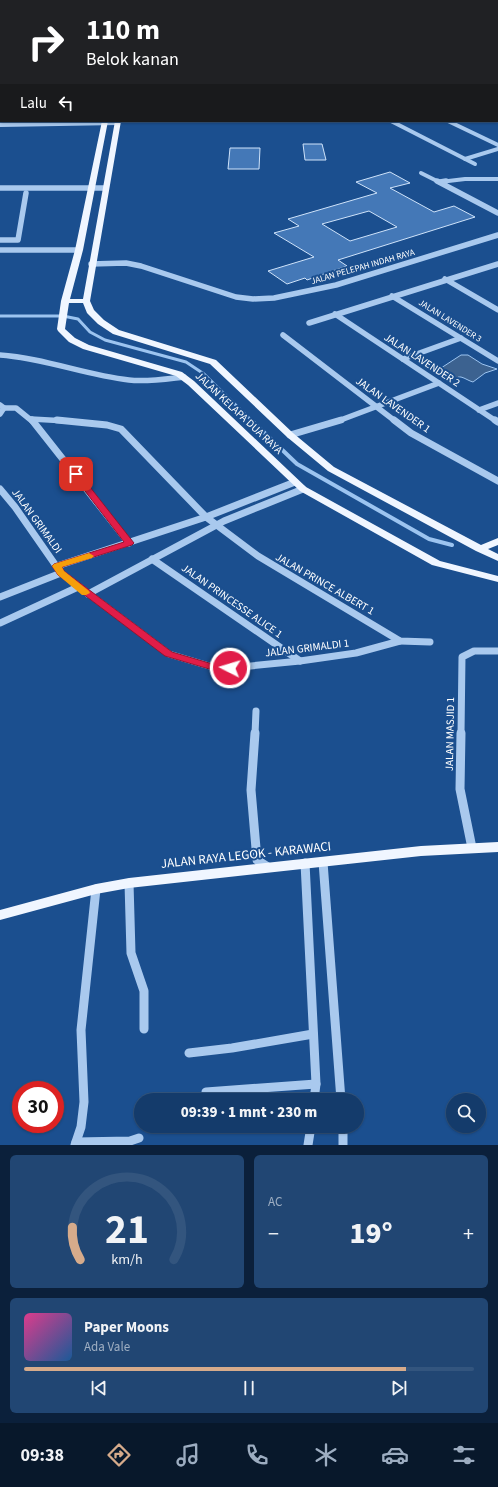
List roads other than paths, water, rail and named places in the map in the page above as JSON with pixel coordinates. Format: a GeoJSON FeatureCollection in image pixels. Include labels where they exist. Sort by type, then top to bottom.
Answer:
{"type":"FeatureCollection","features":[{"type":"Feature","properties":{"kind":"main road","name":"JALAN KELAPA DUA RAYA"},"geometry":{"type":"LineString","coordinates":[[105,122],[79,250],[63,311],[61,329],[72,340],[86,347],[179,374],[184,377],[303,489],[436,562],[498,579]]}},
{"type":"Feature","properties":{"kind":"main road"},"geometry":{"type":"LineString","coordinates":[[65,302],[86,300],[91,264],[118,122]]}},
{"type":"Feature","properties":{"kind":"main road","name":"JALAN KELAPA DUA RAYA"},"geometry":{"type":"LineString","coordinates":[[86,300],[90,311],[101,322],[116,332],[213,362],[290,435],[331,469],[498,558]]}},
{"type":"Feature","properties":{"kind":"main road"},"geometry":{"type":"LineString","coordinates":[[479,549],[498,541]]}},
{"type":"Feature","properties":{"kind":"main road","name":"JALAN RAYA LEGOK - KARAWACI"},"geometry":{"type":"LineString","coordinates":[[0,915],[96,889],[129,883],[421,851],[498,847]]}},
{"type":"Feature","properties":{"kind":"street"},"geometry":{"type":"LineString","coordinates":[[0,124],[118,122]]}},
{"type":"Feature","properties":{"kind":"street"},"geometry":{"type":"LineString","coordinates":[[393,122],[475,164]]}},
{"type":"Feature","properties":{"kind":"street"},"geometry":{"type":"LineString","coordinates":[[450,122],[498,145]]}},
{"type":"Feature","properties":{"kind":"street"},"geometry":{"type":"LineString","coordinates":[[465,159],[498,149]]}},
{"type":"Feature","properties":{"kind":"street"},"geometry":{"type":"LineString","coordinates":[[421,173],[498,213]]}},
{"type":"Feature","properties":{"kind":"street"},"geometry":{"type":"LineString","coordinates":[[440,182],[465,179],[498,179]]}},
{"type":"Feature","properties":{"kind":"street"},"geometry":{"type":"LineString","coordinates":[[0,188],[105,188]]}},
{"type":"Feature","properties":{"kind":"street"},"geometry":{"type":"LineString","coordinates":[[0,240],[18,240],[26,193]]}},
{"type":"Feature","properties":{"kind":"street","name":"JALAN PELEPAH INDAH RAYA"},"geometry":{"type":"LineString","coordinates":[[91,264],[126,263],[140,266],[236,297],[253,299],[267,298],[336,285],[498,235]]}},
{"type":"Feature","properties":{"kind":"street"},"geometry":{"type":"LineString","coordinates":[[0,250],[79,250]]}},
{"type":"Feature","properties":{"kind":"street"},"geometry":{"type":"LineString","coordinates":[[309,323],[445,279],[498,264]]}},
{"type":"Feature","properties":{"kind":"street"},"geometry":{"type":"LineString","coordinates":[[445,279],[498,310]]}},
{"type":"Feature","properties":{"kind":"street","name":"JALAN LAVENDER 3"},"geometry":{"type":"LineString","coordinates":[[392,296],[498,361]]}},
{"type":"Feature","properties":{"kind":"street","name":"JALAN LAVENDER 2"},"geometry":{"type":"LineString","coordinates":[[335,314],[498,422]]}},
{"type":"Feature","properties":{"kind":"street","name":"JALAN LAVENDER 1"},"geometry":{"type":"LineString","coordinates":[[283,335],[375,407],[411,433],[498,481]]}},
{"type":"Feature","properties":{"kind":"street"},"geometry":{"type":"LineString","coordinates":[[403,359],[461,338]]}},
{"type":"Feature","properties":{"kind":"street"},"geometry":{"type":"LineString","coordinates":[[0,355],[51,361],[84,371],[130,380],[161,380],[184,377]]}},
{"type":"Feature","properties":{"kind":"street"},"geometry":{"type":"LineString","coordinates":[[290,435],[335,422],[439,383]]}},
{"type":"Feature","properties":{"kind":"street"},"geometry":{"type":"LineString","coordinates":[[479,410],[498,403]]}},
{"type":"Feature","properties":{"kind":"street"},"geometry":{"type":"LineString","coordinates":[[1,409],[16,408],[31,419],[129,543]]}},
{"type":"Feature","properties":{"kind":"street","name":"JALAN PRINCE ALBERT 1"},"geometry":{"type":"LineString","coordinates":[[31,419],[49,419],[121,429],[206,517],[258,556],[400,641],[430,642]]}},
{"type":"Feature","properties":{"kind":"street"},"geometry":{"type":"LineString","coordinates":[[57,566],[206,517],[295,482]]}},
{"type":"Feature","properties":{"kind":"street","name":"JALAN GRIMALDI"},"geometry":{"type":"LineString","coordinates":[[0,489],[15,507],[61,573],[169,654],[216,668]]}},
{"type":"Feature","properties":{"kind":"street"},"geometry":{"type":"LineString","coordinates":[[88,594],[217,525],[303,489]]}},
{"type":"Feature","properties":{"kind":"street","name":"JALAN PRINCESSE ALICE 1"},"geometry":{"type":"LineString","coordinates":[[152,559],[300,661]]}},
{"type":"Feature","properties":{"kind":"street"},"geometry":{"type":"LineString","coordinates":[[0,597],[61,573]]}},
{"type":"Feature","properties":{"kind":"street"},"geometry":{"type":"LineString","coordinates":[[0,623],[78,587]]}},
{"type":"Feature","properties":{"kind":"street","name":"JALAN GRIMALDI 1"},"geometry":{"type":"LineString","coordinates":[[216,668],[300,661],[356,653],[400,641]]}},
{"type":"Feature","properties":{"kind":"street","name":"JALAN MASJID 1"},"geometry":{"type":"LineString","coordinates":[[472,848],[460,789],[462,657],[467,653],[498,651]]}},
{"type":"Feature","properties":{"kind":"street"},"geometry":{"type":"LineString","coordinates":[[256,711],[251,790],[253,826],[256,860],[268,867]]}},
{"type":"Feature","properties":{"kind":"street"},"geometry":{"type":"LineString","coordinates":[[323,862],[340,1093]]}},
{"type":"Feature","properties":{"kind":"street"},"geometry":{"type":"LineString","coordinates":[[305,863],[316,1084],[315,1093]]}},
{"type":"Feature","properties":{"kind":"street"},"geometry":{"type":"LineString","coordinates":[[129,883],[131,953],[144,990],[144,1029]]}},
{"type":"Feature","properties":{"kind":"street"},"geometry":{"type":"LineString","coordinates":[[96,889],[83,1003],[81,1053],[84,1102],[81,1127],[76,1143],[130,1141],[139,1138]]}},
{"type":"Feature","properties":{"kind":"street"},"geometry":{"type":"LineString","coordinates":[[189,1053],[232,1048],[313,1034]]}},
{"type":"Feature","properties":{"kind":"street"},"geometry":{"type":"LineString","coordinates":[[206,1092],[316,1084]]}},
{"type":"Feature","properties":{"kind":"street"},"geometry":{"type":"LineString","coordinates":[[308,1145],[310,1133]]}},
{"type":"Feature","properties":{"kind":"street"},"geometry":{"type":"LineString","coordinates":[[343,1133],[343,1145]]}},
{"type":"Feature","properties":{"kind":"water"},"geometry":{"type":"Polygon","coordinates":[[[461,355],[468,355],[482,364],[497,369],[485,373],[473,382],[461,377],[450,379],[438,370],[461,355]]]}},
{"type":"Feature","properties":{"kind":"waterway"},"geometry":{"type":"LineString","coordinates":[[0,316],[63,316],[78,319],[90,332],[105,340],[186,362],[204,374],[252,421]]}},
{"type":"Feature","properties":{"kind":"waterway"},"geometry":{"type":"LineString","coordinates":[[251,420],[297,464],[429,539],[452,545]]}}]}
